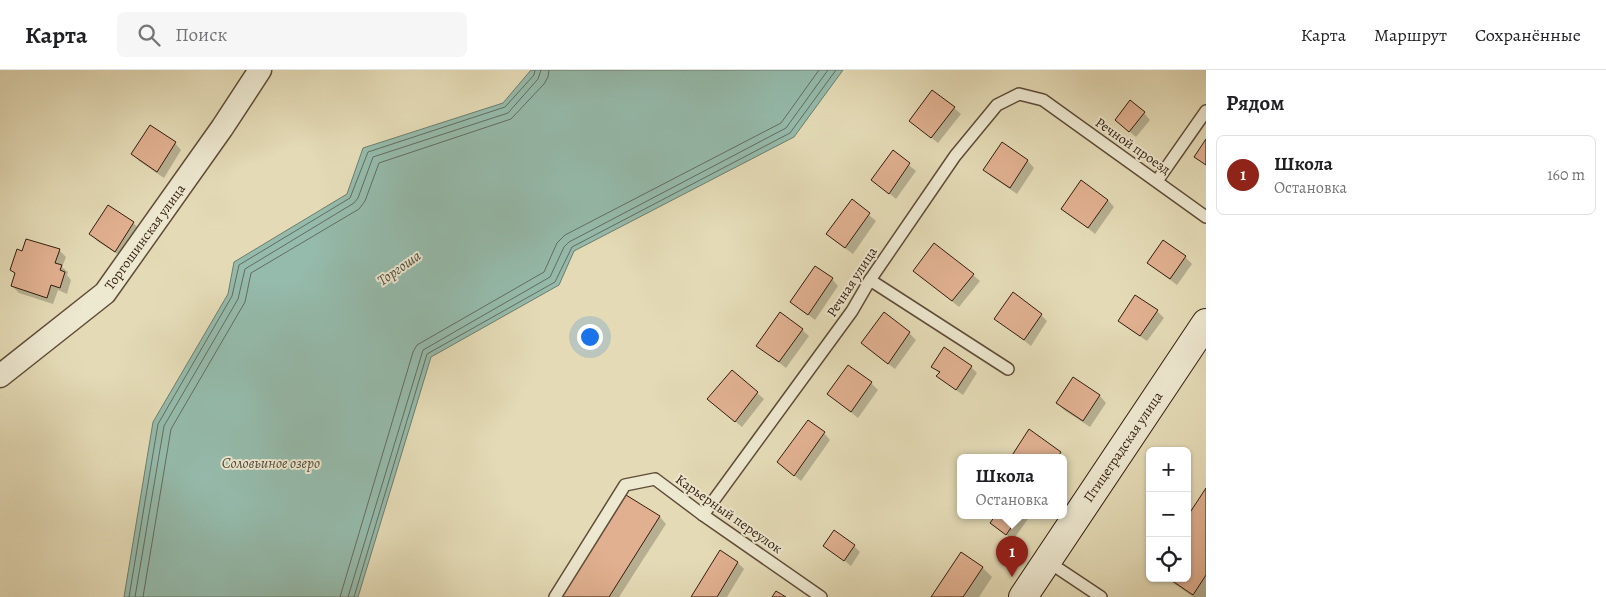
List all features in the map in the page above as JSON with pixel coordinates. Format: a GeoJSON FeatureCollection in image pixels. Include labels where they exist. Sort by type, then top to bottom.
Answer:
{"type":"FeatureCollection","features":[{"type":"Feature","properties":{"kind":"street","name":"Торгошинская улица"},"geometry":{"type":"LineString","coordinates":[[0,376],[105,293],[222,128],[260,70]]}},
{"type":"Feature","properties":{"kind":"street","name":"Птицеградская улица"},"geometry":{"type":"LineString","coordinates":[[1023,597],[1206,323]]}},
{"type":"Feature","properties":{"kind":"lane","name":"Речная улица"},"geometry":{"type":"LineString","coordinates":[[703,515],[852,311],[870,280],[955,156],[997,105],[1020,94],[1042,100]]}},
{"type":"Feature","properties":{"kind":"lane","name":"Речной проезд"},"geometry":{"type":"LineString","coordinates":[[1042,100],[1206,217]]}},
{"type":"Feature","properties":{"kind":"lane"},"geometry":{"type":"LineString","coordinates":[[1156,181],[1206,111]]}},
{"type":"Feature","properties":{"kind":"lane"},"geometry":{"type":"LineString","coordinates":[[870,280],[1008,369]]}},
{"type":"Feature","properties":{"kind":"lane","name":"Карьерный переулок"},"geometry":{"type":"LineString","coordinates":[[555,597],[625,485],[655,479],[703,515],[821,597]]}},
{"type":"Feature","properties":{"kind":"lane"},"geometry":{"type":"LineString","coordinates":[[1047,560],[1101,597]]}},
{"type":"Feature","properties":{"kind":"water","name":"Соловьиное озеро"},"geometry":{"type":"Polygon","coordinates":[[[531,70],[843,70],[794,137],[574,251],[559,285],[431,357],[358,597],[124,597],[153,422],[228,294],[234,262],[347,194],[363,148],[503,103],[531,70]]]}},
{"type":"Feature","properties":{"kind":"building"},"geometry":{"type":"Polygon","coordinates":[[[932,90],[955,107],[931,138],[909,121],[932,90]]]}},
{"type":"Feature","properties":{"kind":"building"},"geometry":{"type":"Polygon","coordinates":[[[1130,100],[1145,112],[1129,132],[1115,120],[1130,100]]]}},
{"type":"Feature","properties":{"kind":"building"},"geometry":{"type":"Polygon","coordinates":[[[150,125],[176,142],[157,172],[131,154],[150,125]]]}},
{"type":"Feature","properties":{"kind":"building"},"geometry":{"type":"Polygon","coordinates":[[[1206,139],[1206,165],[1194,157],[1206,139]]]}},
{"type":"Feature","properties":{"kind":"building"},"geometry":{"type":"Polygon","coordinates":[[[1002,142],[1028,160],[1010,188],[983,170],[1002,142]]]}},
{"type":"Feature","properties":{"kind":"building"},"geometry":{"type":"Polygon","coordinates":[[[893,150],[910,163],[889,194],[871,180],[893,150]]]}},
{"type":"Feature","properties":{"kind":"building"},"geometry":{"type":"Polygon","coordinates":[[[1081,180],[1108,200],[1088,228],[1061,209],[1081,180]]]}},
{"type":"Feature","properties":{"kind":"building"},"geometry":{"type":"Polygon","coordinates":[[[852,199],[870,213],[845,248],[826,234],[852,199]]]}},
{"type":"Feature","properties":{"kind":"building"},"geometry":{"type":"Polygon","coordinates":[[[108,205],[134,222],[115,252],[89,234],[108,205]]]}},
{"type":"Feature","properties":{"kind":"building"},"geometry":{"type":"Polygon","coordinates":[[[26,239],[60,249],[55,263],[62,265],[60,270],[65,272],[60,288],[51,285],[47,298],[11,286],[15,273],[10,270],[17,249],[22,251],[26,239]]]}},
{"type":"Feature","properties":{"kind":"building"},"geometry":{"type":"Polygon","coordinates":[[[1163,240],[1186,256],[1170,279],[1147,263],[1163,240]]]}},
{"type":"Feature","properties":{"kind":"building"},"geometry":{"type":"Polygon","coordinates":[[[934,243],[974,274],[952,301],[913,271],[934,243]]]}},
{"type":"Feature","properties":{"kind":"building"},"geometry":{"type":"Polygon","coordinates":[[[815,266],[833,278],[808,315],[790,302],[815,266]]]}},
{"type":"Feature","properties":{"kind":"building"},"geometry":{"type":"Polygon","coordinates":[[[1013,292],[1042,314],[1024,340],[994,319],[1013,292]]]}},
{"type":"Feature","properties":{"kind":"building"},"geometry":{"type":"Polygon","coordinates":[[[1135,295],[1158,310],[1140,336],[1118,321],[1135,295]]]}},
{"type":"Feature","properties":{"kind":"building"},"geometry":{"type":"Polygon","coordinates":[[[780,312],[803,329],[779,362],[756,346],[780,312]]]}},
{"type":"Feature","properties":{"kind":"building"},"geometry":{"type":"Polygon","coordinates":[[[884,312],[910,332],[888,364],[861,343],[884,312]]]}},
{"type":"Feature","properties":{"kind":"building"},"geometry":{"type":"Polygon","coordinates":[[[944,347],[972,366],[956,390],[936,376],[940,372],[931,367],[944,347]]]}},
{"type":"Feature","properties":{"kind":"building"},"geometry":{"type":"Polygon","coordinates":[[[848,365],[872,382],[851,412],[827,394],[848,365]]]}},
{"type":"Feature","properties":{"kind":"building"},"geometry":{"type":"Polygon","coordinates":[[[732,370],[758,392],[735,422],[707,399],[732,370]]]}},
{"type":"Feature","properties":{"kind":"building"},"geometry":{"type":"Polygon","coordinates":[[[1073,377],[1100,395],[1083,421],[1056,403],[1073,377]]]}},
{"type":"Feature","properties":{"kind":"building"},"geometry":{"type":"Polygon","coordinates":[[[808,420],[825,432],[794,476],[777,462],[808,420]]]}},
{"type":"Feature","properties":{"kind":"building"},"geometry":{"type":"Polygon","coordinates":[[[1029,429],[1061,452],[1060,454],[1013,454],[1029,429]]]}},
{"type":"Feature","properties":{"kind":"building"},"geometry":{"type":"Polygon","coordinates":[[[1206,488],[1206,575],[1193,595],[1174,582],[1191,582],[1191,511],[1206,488]]]}},
{"type":"Feature","properties":{"kind":"building"},"geometry":{"type":"Polygon","coordinates":[[[626,495],[660,516],[609,597],[561,597],[626,495]]]}},
{"type":"Feature","properties":{"kind":"building"},"geometry":{"type":"Polygon","coordinates":[[[993,519],[1017,519],[1006,535],[990,523],[993,519]]]}},
{"type":"Feature","properties":{"kind":"building"},"geometry":{"type":"Polygon","coordinates":[[[834,530],[855,545],[844,561],[823,546],[834,530]]]}},
{"type":"Feature","properties":{"kind":"building"},"geometry":{"type":"Polygon","coordinates":[[[720,550],[738,562],[717,597],[691,597],[720,550]]]}},
{"type":"Feature","properties":{"kind":"building"},"geometry":{"type":"Polygon","coordinates":[[[961,552],[983,567],[963,597],[931,597],[961,552]]]}},
{"type":"Feature","properties":{"kind":"building"},"geometry":{"type":"Polygon","coordinates":[[[776,591],[786,597],[772,597],[776,591]]]}},
{"type":"Feature","properties":{"kind":"place","name":"Школа"},"geometry":{"type":"Point","coordinates":[1012,577]}},
{"type":"Feature","properties":{"kind":"water label","name":"Торгоша"},"geometry":{"type":"Point","coordinates":[399,268]}}]}
